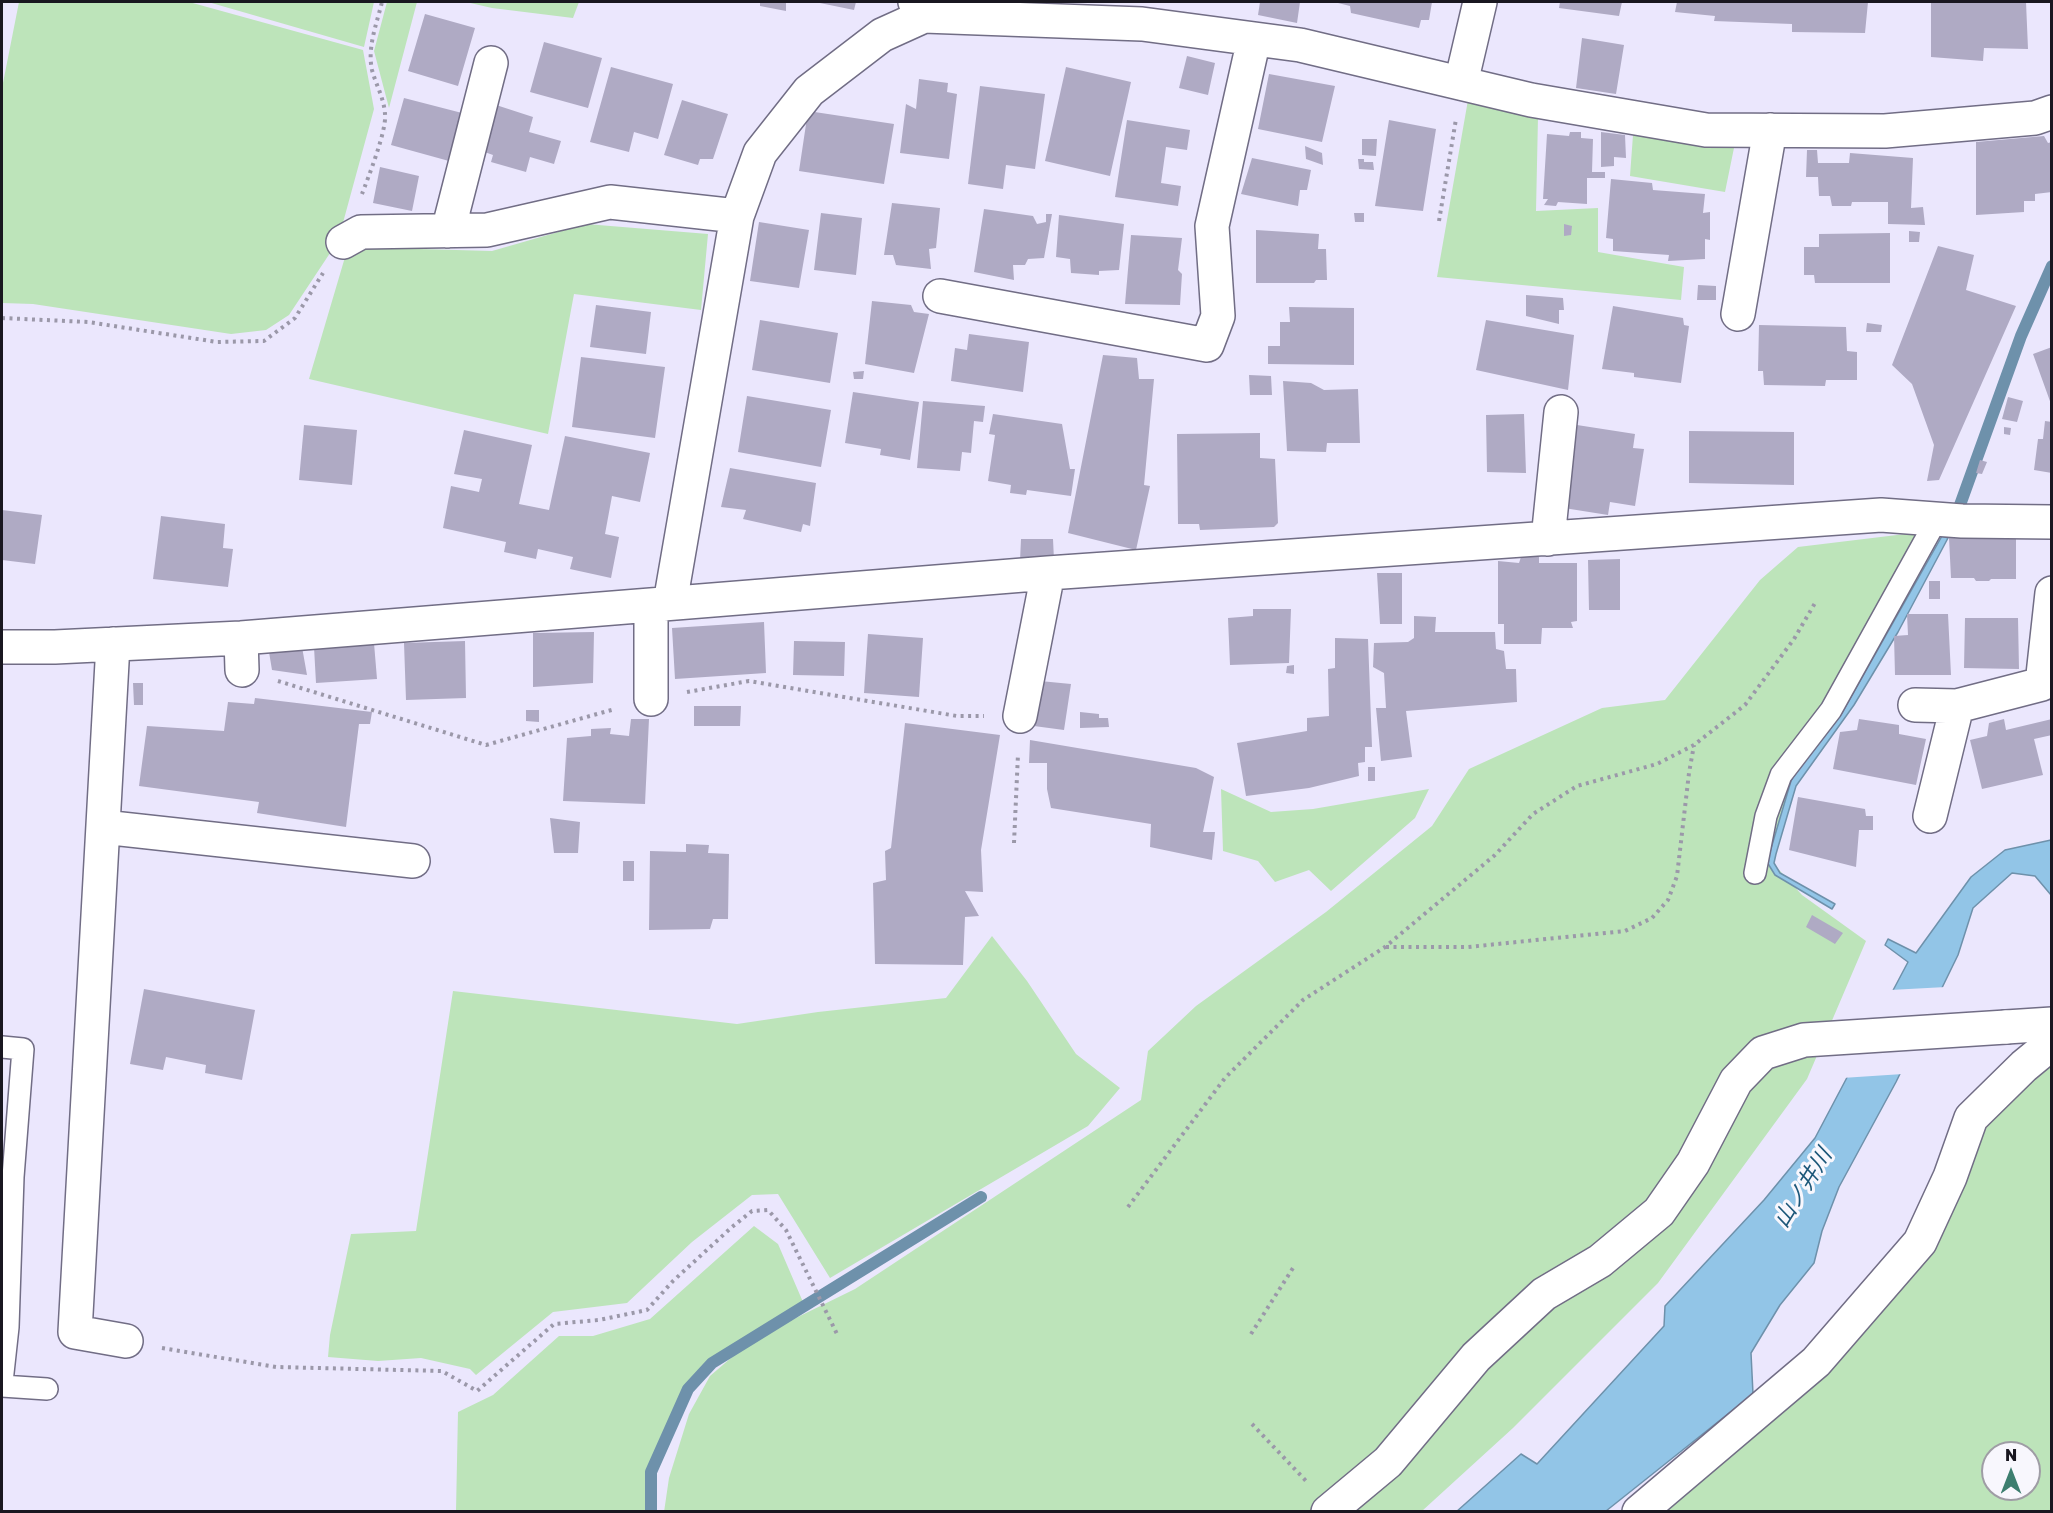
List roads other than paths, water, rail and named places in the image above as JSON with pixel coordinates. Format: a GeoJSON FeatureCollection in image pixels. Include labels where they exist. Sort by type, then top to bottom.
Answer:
{"type":"FeatureCollection","features":[{"type":"Feature","properties":{"kind":"street"},"geometry":{"type":"LineString","coordinates":[[1461,83],[1480,2]]}},
{"type":"Feature","properties":{"kind":"street"},"geometry":{"type":"LineString","coordinates":[[651,699],[661,604],[737,216],[760,153],[809,91],[882,34],[920,9],[1142,24],[1300,45],[1531,100],[1706,130],[1885,131],[2035,118],[2052,112]]}},
{"type":"Feature","properties":{"kind":"street"},"geometry":{"type":"LineString","coordinates":[[940,296],[1207,345],[1218,316],[1212,226],[1254,39]]}},
{"type":"Feature","properties":{"kind":"street"},"geometry":{"type":"LineString","coordinates":[[448,231],[491,63]]}},
{"type":"Feature","properties":{"kind":"street"},"geometry":{"type":"LineString","coordinates":[[1738,314],[1770,130]]}},
{"type":"Feature","properties":{"kind":"street"},"geometry":{"type":"LineString","coordinates":[[343,242],[362,232],[487,230],[610,202],[737,216]]}},
{"type":"Feature","properties":{"kind":"street"},"geometry":{"type":"LineString","coordinates":[[1548,539],[1561,412]]}},
{"type":"Feature","properties":{"kind":"street"},"geometry":{"type":"LineString","coordinates":[[2,647],[55,647],[241,638],[1048,573],[1881,515],[2052,522]]}},
{"type":"Feature","properties":{"kind":"street"},"geometry":{"type":"LineString","coordinates":[[1020,716],[1048,573]]}},
{"type":"Feature","properties":{"kind":"street"},"geometry":{"type":"LineString","coordinates":[[1915,705],[1957,706],[2042,684],[2052,593]]}},
{"type":"Feature","properties":{"kind":"street"},"geometry":{"type":"LineString","coordinates":[[241,638],[242,670]]}},
{"type":"Feature","properties":{"kind":"street"},"geometry":{"type":"LineString","coordinates":[[113,644],[75,1332],[126,1341]]}},
{"type":"Feature","properties":{"kind":"street"},"geometry":{"type":"LineString","coordinates":[[2,664],[55,647]]}},
{"type":"Feature","properties":{"kind":"street"},"geometry":{"type":"LineString","coordinates":[[1930,816],[1957,706]]}},
{"type":"Feature","properties":{"kind":"street"},"geometry":{"type":"LineString","coordinates":[[102,827],[413,861]]}},
{"type":"Feature","properties":{"kind":"street"},"geometry":{"type":"LineString","coordinates":[[1328,1512],[1388,1462],[1476,1357],[1544,1294],[1600,1261],[1659,1212],[1693,1163],[1736,1081],[1763,1053],[1804,1040],[2052,1024]]}},
{"type":"Feature","properties":{"kind":"street"},"geometry":{"type":"LineString","coordinates":[[1639,1512],[1816,1362],[1920,1242],[1950,1177],[1971,1118],[2024,1066],[2052,1043]]}},
{"type":"Feature","properties":{"kind":"lane"},"geometry":{"type":"LineString","coordinates":[[1755,873],[1766,816],[1781,775],[1831,710],[1937,519]]}},
{"type":"Feature","properties":{"kind":"lane"},"geometry":{"type":"LineString","coordinates":[[2,1047],[23,1049],[13,1177],[8,1327],[2,1382]]}},
{"type":"Feature","properties":{"kind":"lane"},"geometry":{"type":"LineString","coordinates":[[2,1386],[47,1389]]}},
{"type":"Feature","properties":{"kind":"water"},"geometry":{"type":"Polygon","coordinates":[[[1942,536],[1948,538],[1898,632],[1854,705],[1796,786],[1774,863],[1780,873],[1835,904],[1832,909],[1775,875],[1767,862],[1791,781],[1799,767],[1842,713],[1942,536]]]}},
{"type":"Feature","properties":{"kind":"water","name":"山ノ井川"},"geometry":{"type":"Polygon","coordinates":[[[2051,840],[2051,895],[2035,876],[2012,873],[1973,908],[1958,955],[1896,1082],[1839,1187],[1822,1231],[1814,1263],[1780,1305],[1751,1353],[1753,1394],[1606,1511],[1456,1512],[1521,1454],[1537,1464],[1664,1326],[1665,1306],[1764,1200],[1815,1138],[1908,962],[1885,945],[1888,939],[1916,953],[1971,877],[2005,850],[2051,840]]]}},
{"type":"Feature","properties":{"kind":"waterway"},"geometry":{"type":"LineString","coordinates":[[1960,505],[2021,336],[2052,266]]}},
{"type":"Feature","properties":{"kind":"waterway"},"geometry":{"type":"LineString","coordinates":[[651,1512],[651,1472],[688,1389],[712,1363],[981,1197]]}}]}
